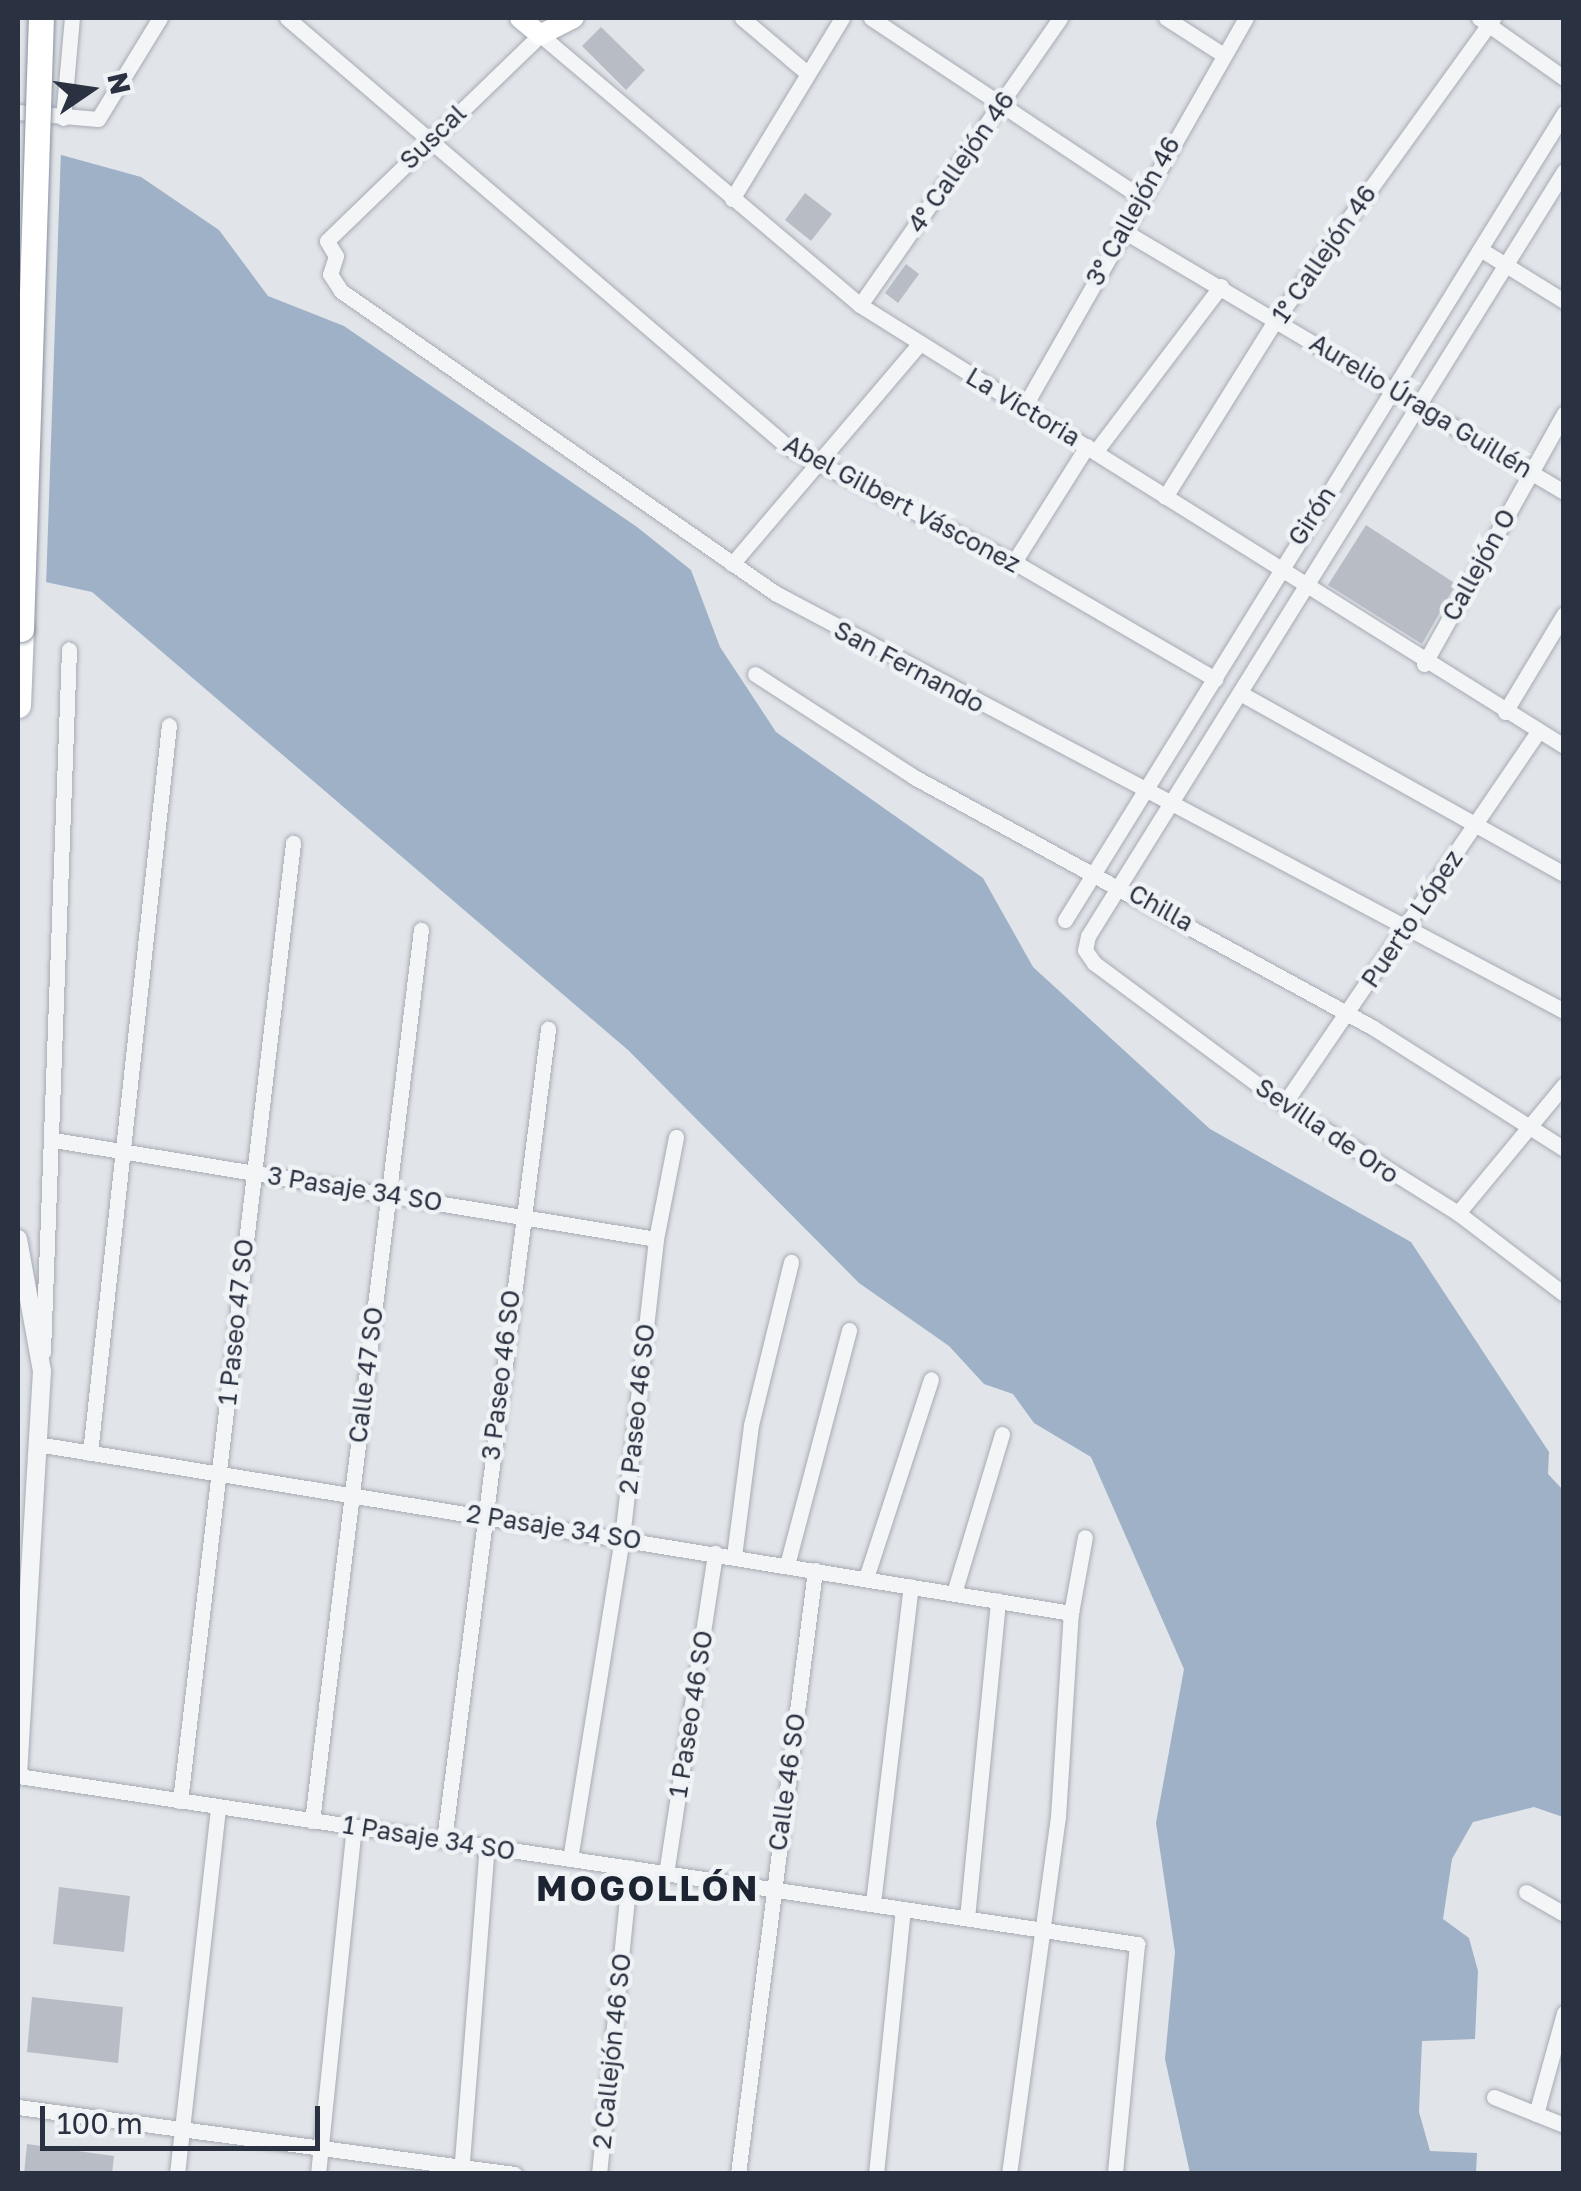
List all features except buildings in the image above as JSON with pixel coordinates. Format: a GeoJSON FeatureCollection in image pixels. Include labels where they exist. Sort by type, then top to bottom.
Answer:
{"type":"FeatureCollection","features":[{"type":"Feature","properties":{"kind":"highway"},"geometry":{"type":"LineString","coordinates":[[18,705],[41,18]]}},
{"type":"Feature","properties":{"kind":"main road","name":"La Victoria"},"geometry":{"type":"LineString","coordinates":[[520,18],[544,26]]}},
{"type":"Feature","properties":{"kind":"main road"},"geometry":{"type":"LineString","coordinates":[[544,26],[574,18]]}},
{"type":"Feature","properties":{"kind":"street"},"geometry":{"type":"LineString","coordinates":[[64,118],[72,18]]}},
{"type":"Feature","properties":{"kind":"street"},"geometry":{"type":"LineString","coordinates":[[18,112],[98,119],[160,18]]}},
{"type":"Feature","properties":{"kind":"street","name":"Abel Gilbert Vásconez"},"geometry":{"type":"LineString","coordinates":[[287,18],[789,448],[1014,562],[1215,679]]}},
{"type":"Feature","properties":{"kind":"street"},"geometry":{"type":"LineString","coordinates":[[742,18],[806,73]]}},
{"type":"Feature","properties":{"kind":"street"},"geometry":{"type":"LineString","coordinates":[[732,200],[842,18]]}},
{"type":"Feature","properties":{"kind":"street"},"geometry":{"type":"LineString","coordinates":[[872,18],[1000,108],[1140,197]]}},
{"type":"Feature","properties":{"kind":"street","name":"4° Callejón 46"},"geometry":{"type":"LineString","coordinates":[[860,305],[1060,18]]}},
{"type":"Feature","properties":{"kind":"street"},"geometry":{"type":"LineString","coordinates":[[1166,18],[1222,54]]}},
{"type":"Feature","properties":{"kind":"street","name":"3° Callejón 46"},"geometry":{"type":"LineString","coordinates":[[1024,407],[1140,197],[1246,18]]}},
{"type":"Feature","properties":{"kind":"street"},"geometry":{"type":"LineString","coordinates":[[1487,20],[1564,78]]}},
{"type":"Feature","properties":{"kind":"street","name":"1° Callejón 46"},"geometry":{"type":"LineString","coordinates":[[1165,497],[1277,318],[1487,20]]}},
{"type":"Feature","properties":{"kind":"street","name":"Suscal"},"geometry":{"type":"LineString","coordinates":[[327,240],[544,26]]}},
{"type":"Feature","properties":{"kind":"street","name":"La Victoria"},"geometry":{"type":"LineString","coordinates":[[544,26],[732,200],[860,305],[1091,448],[1304,589],[1564,746]]}},
{"type":"Feature","properties":{"kind":"street","name":"Girón"},"geometry":{"type":"LineString","coordinates":[[1066,920],[1215,679],[1277,570],[1394,390],[1564,113]]}},
{"type":"Feature","properties":{"kind":"street","name":"Girón"},"geometry":{"type":"LineString","coordinates":[[1094,963],[1086,943],[1564,171]]}},
{"type":"Feature","properties":{"kind":"street","name":"Aurelio Úraga Guillén"},"geometry":{"type":"LineString","coordinates":[[1122,230],[1277,318],[1564,492]]}},
{"type":"Feature","properties":{"kind":"street","name":"San Fernando"},"geometry":{"type":"LineString","coordinates":[[327,240],[335,253],[330,274],[342,291],[732,564],[814,616],[1564,1011]]}},
{"type":"Feature","properties":{"kind":"street"},"geometry":{"type":"LineString","coordinates":[[1480,249],[1564,300]]}},
{"type":"Feature","properties":{"kind":"street"},"geometry":{"type":"LineString","coordinates":[[1014,562],[1091,448],[1221,286]]}},
{"type":"Feature","properties":{"kind":"street"},"geometry":{"type":"LineString","coordinates":[[732,564],[919,344]]}},
{"type":"Feature","properties":{"kind":"street","name":"Callejón O"},"geometry":{"type":"LineString","coordinates":[[1424,664],[1564,414]]}},
{"type":"Feature","properties":{"kind":"street"},"geometry":{"type":"LineString","coordinates":[[1505,712],[1564,614]]}},
{"type":"Feature","properties":{"kind":"street"},"geometry":{"type":"LineString","coordinates":[[18,1776],[54,1140],[70,649]]}},
{"type":"Feature","properties":{"kind":"street","name":"Chilla"},"geometry":{"type":"LineString","coordinates":[[755,674],[914,777],[1120,886],[1348,1014],[1564,1149]]}},
{"type":"Feature","properties":{"kind":"street"},"geometry":{"type":"LineString","coordinates":[[1240,693],[1564,874]]}},
{"type":"Feature","properties":{"kind":"street"},"geometry":{"type":"LineString","coordinates":[[90,1453],[119,1151],[169,725]]}},
{"type":"Feature","properties":{"kind":"street","name":"Puerto López"},"geometry":{"type":"LineString","coordinates":[[1284,1104],[1538,731]]}},
{"type":"Feature","properties":{"kind":"street","name":"1 Paseo 47 SO"},"geometry":{"type":"LineString","coordinates":[[180,1801],[293,842]]}},
{"type":"Feature","properties":{"kind":"street","name":"Calle 47 SO"},"geometry":{"type":"LineString","coordinates":[[312,1821],[420,930]]}},
{"type":"Feature","properties":{"kind":"street","name":"Sevilla de Oro"},"geometry":{"type":"LineString","coordinates":[[1094,963],[1284,1104],[1458,1214],[1564,1294]]}},
{"type":"Feature","properties":{"kind":"street","name":"3 Paseo 46 SO"},"geometry":{"type":"LineString","coordinates":[[444,1840],[548,1029]]}},
{"type":"Feature","properties":{"kind":"street"},"geometry":{"type":"LineString","coordinates":[[1458,1214],[1564,1085]]}},
{"type":"Feature","properties":{"kind":"street","name":"2 Paseo 46 SO"},"geometry":{"type":"LineString","coordinates":[[570,1860],[622,1538],[656,1239],[676,1137]]}},
{"type":"Feature","properties":{"kind":"street","name":"3 Pasaje 34 SO"},"geometry":{"type":"LineString","coordinates":[[54,1140],[656,1239]]}},
{"type":"Feature","properties":{"kind":"street"},"geometry":{"type":"LineString","coordinates":[[18,1238],[42,1372]]}},
{"type":"Feature","properties":{"kind":"street"},"geometry":{"type":"LineString","coordinates":[[734,1556],[751,1424],[791,1262]]}},
{"type":"Feature","properties":{"kind":"street"},"geometry":{"type":"LineString","coordinates":[[788,1565],[849,1330]]}},
{"type":"Feature","properties":{"kind":"street"},"geometry":{"type":"LineString","coordinates":[[866,1578],[931,1379]]}},
{"type":"Feature","properties":{"kind":"street"},"geometry":{"type":"LineString","coordinates":[[954,1593],[1002,1434]]}},
{"type":"Feature","properties":{"kind":"street","name":"2 Pasaje 34 SO"},"geometry":{"type":"LineString","coordinates":[[37,1444],[1071,1613]]}},
{"type":"Feature","properties":{"kind":"street"},"geometry":{"type":"LineString","coordinates":[[1009,2174],[1058,1817],[1071,1613],[1085,1537]]}},
{"type":"Feature","properties":{"kind":"street","name":"1 Paseo 46 SO"},"geometry":{"type":"LineString","coordinates":[[666,1874],[716,1553]]}},
{"type":"Feature","properties":{"kind":"street","name":"Calle 46 SO"},"geometry":{"type":"LineString","coordinates":[[738,2174],[816,1570]]}},
{"type":"Feature","properties":{"kind":"street"},"geometry":{"type":"LineString","coordinates":[[874,1903],[910,1586]]}},
{"type":"Feature","properties":{"kind":"street"},"geometry":{"type":"LineString","coordinates":[[967,1918],[998,1601]]}},
{"type":"Feature","properties":{"kind":"street","name":"1 Pasaje 34 SO"},"geometry":{"type":"LineString","coordinates":[[18,1776],[1136,1944],[1115,2174]]}},
{"type":"Feature","properties":{"kind":"street"},"geometry":{"type":"LineString","coordinates":[[177,2174],[218,1806]]}},
{"type":"Feature","properties":{"kind":"street"},"geometry":{"type":"LineString","coordinates":[[318,2174],[354,1827]]}},
{"type":"Feature","properties":{"kind":"street"},"geometry":{"type":"LineString","coordinates":[[462,2170],[488,1847]]}},
{"type":"Feature","properties":{"kind":"street","name":"2 Callejón 46 SO"},"geometry":{"type":"LineString","coordinates":[[599,2174],[630,1868]]}},
{"type":"Feature","properties":{"kind":"street"},"geometry":{"type":"LineString","coordinates":[[1526,1892],[1564,1914]]}},
{"type":"Feature","properties":{"kind":"street"},"geometry":{"type":"LineString","coordinates":[[876,2174],[903,1908]]}},
{"type":"Feature","properties":{"kind":"street"},"geometry":{"type":"LineString","coordinates":[[1536,2114],[1564,2013]]}},
{"type":"Feature","properties":{"kind":"street"},"geometry":{"type":"LineString","coordinates":[[1494,2096],[1564,2125]]}},
{"type":"Feature","properties":{"kind":"street"},"geometry":{"type":"LineString","coordinates":[[18,2107],[514,2174]]}},
{"type":"Feature","properties":{"kind":"water"},"geometry":{"type":"Polygon","coordinates":[[[18,143],[141,177],[219,230],[268,296],[344,326],[637,527],[691,570],[720,647],[776,732],[983,878],[1033,967],[1210,1129],[1411,1242],[1549,1452],[1548,1474],[1563,1490],[1563,1817],[1534,1807],[1473,1822],[1452,1859],[1443,1919],[1469,1938],[1478,1971],[1475,2039],[1422,2041],[1419,2112],[1430,2151],[1477,2153],[1476,2173],[1190,2173],[1165,2059],[1175,1952],[1156,1823],[1184,1669],[1091,1457],[1034,1423],[1013,1394],[984,1384],[949,1346],[859,1283],[628,1050],[92,592],[18,576],[18,143]]]}},
{"type":"Feature","properties":{"kind":"pier"},"geometry":{"type":"Polygon","coordinates":[[[18,138],[61,150],[46,587],[18,581],[18,138]]]}},
{"type":"Feature","properties":{"kind":"district","name":"MOGOLLÓN"},"geometry":{"type":"Point","coordinates":[648,1888]}}]}
